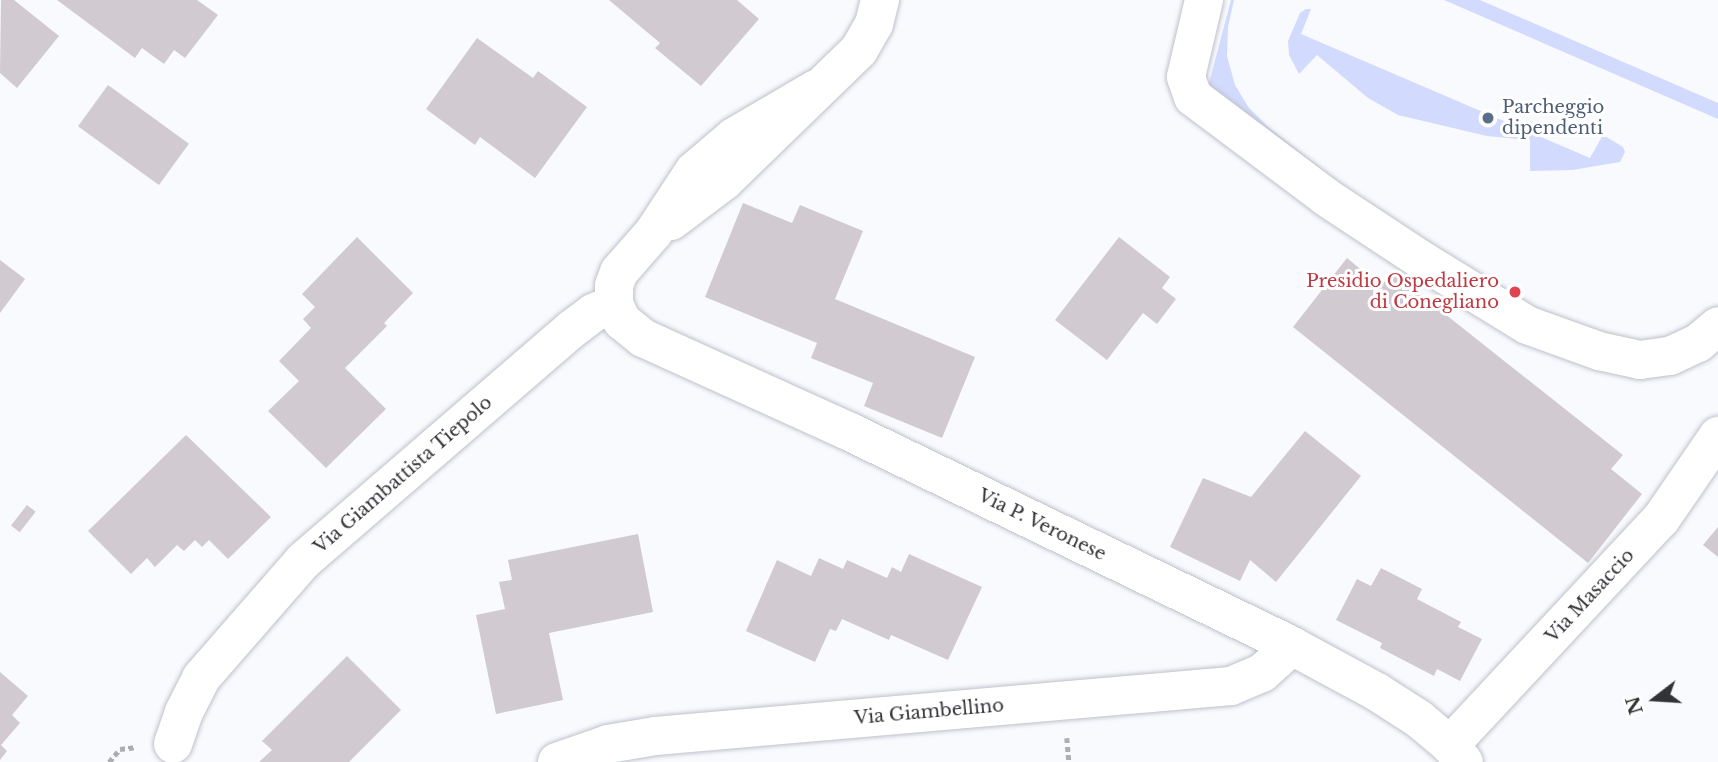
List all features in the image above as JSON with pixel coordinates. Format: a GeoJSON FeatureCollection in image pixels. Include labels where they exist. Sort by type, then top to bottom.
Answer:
{"type":"FeatureCollection","features":[{"type":"Feature","properties":{"kind":"street"},"geometry":{"type":"LineString","coordinates":[[614,304],[614,286],[619,272],[654,232],[695,205],[724,181],[859,50],[874,24],[880,0]]}},
{"type":"Feature","properties":{"kind":"street"},"geometry":{"type":"LineString","coordinates":[[1204,0],[1186,77],[1193,97],[1326,197],[1423,261],[1527,325],[1599,351],[1640,360],[1670,356],[1698,343],[1718,326]]}},
{"type":"Feature","properties":{"kind":"street","name":"Via P. Veronese"},"geometry":{"type":"LineString","coordinates":[[614,304],[622,321],[643,338],[848,431],[1292,646],[1377,692],[1419,719],[1457,753]]}},
{"type":"Feature","properties":{"kind":"street","name":"Via Giambattista Tiepolo"},"geometry":{"type":"LineString","coordinates":[[173,744],[184,712],[201,678],[303,561],[572,329],[593,313],[614,304]]}},
{"type":"Feature","properties":{"kind":"street","name":"Via Masaccio"},"geometry":{"type":"LineString","coordinates":[[1457,753],[1661,519],[1718,436]]}},
{"type":"Feature","properties":{"kind":"street","name":"Via Giambellino"},"geometry":{"type":"LineString","coordinates":[[558,762],[608,744],[655,736],[1231,686],[1278,663],[1292,646]]}},
{"type":"Feature","properties":{"kind":"path"},"geometry":{"type":"LineString","coordinates":[[1067,726],[1069,762]]}},
{"type":"Feature","properties":{"kind":"shaded area"},"geometry":{"type":"Polygon","coordinates":[[[1231,0],[1234,0],[1228,27],[1227,56],[1235,85],[1249,108],[1268,127],[1337,181],[1304,163],[1208,87],[1231,0]]]}},
{"type":"Feature","properties":{"kind":"shaded area"},"geometry":{"type":"Polygon","coordinates":[[[1444,0],[1480,0],[1718,103],[1718,119],[1444,0]]]}},
{"type":"Feature","properties":{"kind":"shaded area"},"geometry":{"type":"Polygon","coordinates":[[[1311,9],[1301,34],[1590,158],[1603,135],[1623,147],[1625,152],[1620,162],[1572,170],[1530,171],[1530,140],[1487,136],[1398,115],[1368,98],[1317,55],[1299,74],[1289,55],[1288,41],[1300,13],[1311,9]]]}},
{"type":"Feature","properties":{"kind":"building"},"geometry":{"type":"Polygon","coordinates":[[[1,0],[14,0],[59,36],[17,88],[0,73],[1,0]]]}},
{"type":"Feature","properties":{"kind":"building"},"geometry":{"type":"Polygon","coordinates":[[[57,0],[197,0],[218,15],[185,58],[174,50],[164,64],[142,48],[135,58],[57,0]]]}},
{"type":"Feature","properties":{"kind":"building"},"geometry":{"type":"Polygon","coordinates":[[[609,0],[737,0],[759,19],[701,86],[655,48],[660,43],[609,0]]]}},
{"type":"Feature","properties":{"kind":"building"},"geometry":{"type":"Polygon","coordinates":[[[477,38],[533,78],[538,71],[587,107],[535,178],[480,137],[475,145],[426,109],[477,38]]]}},
{"type":"Feature","properties":{"kind":"building"},"geometry":{"type":"Polygon","coordinates":[[[108,85],[189,144],[159,185],[78,126],[108,85]]]}},
{"type":"Feature","properties":{"kind":"building"},"geometry":{"type":"Polygon","coordinates":[[[743,203],[792,223],[800,205],[863,231],[835,299],[975,357],[942,438],[864,406],[873,383],[811,358],[817,343],[705,297],[743,203]]]}},
{"type":"Feature","properties":{"kind":"building"},"geometry":{"type":"Polygon","coordinates":[[[357,237],[413,293],[384,323],[387,326],[345,368],[386,409],[326,468],[268,411],[299,381],[279,361],[311,328],[303,319],[315,307],[302,294],[357,237]]]}},
{"type":"Feature","properties":{"kind":"building"},"geometry":{"type":"Polygon","coordinates":[[[1119,237],[1170,277],[1162,288],[1176,299],[1157,324],[1143,313],[1107,360],[1055,320],[1119,237]]]}},
{"type":"Feature","properties":{"kind":"building"},"geometry":{"type":"Polygon","coordinates":[[[1347,258],[1381,286],[1392,272],[1623,455],[1611,469],[1642,494],[1588,563],[1293,327],[1347,258]]]}},
{"type":"Feature","properties":{"kind":"building"},"geometry":{"type":"Polygon","coordinates":[[[0,260],[25,279],[0,313],[0,260]]]}},
{"type":"Feature","properties":{"kind":"building"},"geometry":{"type":"Polygon","coordinates":[[[1305,431],[1361,476],[1276,582],[1250,560],[1240,581],[1170,547],[1203,478],[1251,497],[1305,431]]]}},
{"type":"Feature","properties":{"kind":"building"},"geometry":{"type":"Polygon","coordinates":[[[186,435],[271,517],[228,559],[209,540],[202,547],[195,540],[184,551],[177,545],[155,567],[147,558],[131,574],[88,531],[186,435]]]}},
{"type":"Feature","properties":{"kind":"building"},"geometry":{"type":"Polygon","coordinates":[[[27,505],[36,512],[20,532],[11,525],[27,505]]]}},
{"type":"Feature","properties":{"kind":"building"},"geometry":{"type":"Polygon","coordinates":[[[1718,527],[1718,557],[1703,545],[1718,527]]]}},
{"type":"Feature","properties":{"kind":"building"},"geometry":{"type":"Polygon","coordinates":[[[638,534],[653,612],[549,633],[563,700],[496,714],[476,615],[505,609],[499,582],[512,580],[508,560],[638,534]]]}},
{"type":"Feature","properties":{"kind":"building"},"geometry":{"type":"Polygon","coordinates":[[[909,554],[982,587],[948,660],[891,635],[889,640],[842,619],[836,631],[830,629],[815,662],[746,631],[777,560],[811,576],[819,558],[843,569],[847,560],[887,578],[892,567],[901,572],[909,554]]]}},
{"type":"Feature","properties":{"kind":"building"},"geometry":{"type":"Polygon","coordinates":[[[1381,568],[1422,589],[1417,599],[1461,622],[1458,627],[1482,639],[1460,681],[1437,669],[1434,676],[1380,648],[1382,643],[1336,620],[1357,579],[1371,586],[1381,568]]]}},
{"type":"Feature","properties":{"kind":"building"},"geometry":{"type":"Polygon","coordinates":[[[347,656],[401,710],[349,762],[259,762],[272,750],[262,741],[347,656]]]}},
{"type":"Feature","properties":{"kind":"building"},"geometry":{"type":"Polygon","coordinates":[[[0,672],[28,696],[12,715],[20,723],[1,745],[7,751],[0,760],[0,672]]]}},
{"type":"Feature","properties":{"kind":"place","name":"Parcheggio dipendenti"},"geometry":{"type":"Point","coordinates":[1488,118]}},
{"type":"Feature","properties":{"kind":"place","name":"Presidio Ospedaliero di Conegliano"},"geometry":{"type":"Point","coordinates":[1515,292]}}]}
